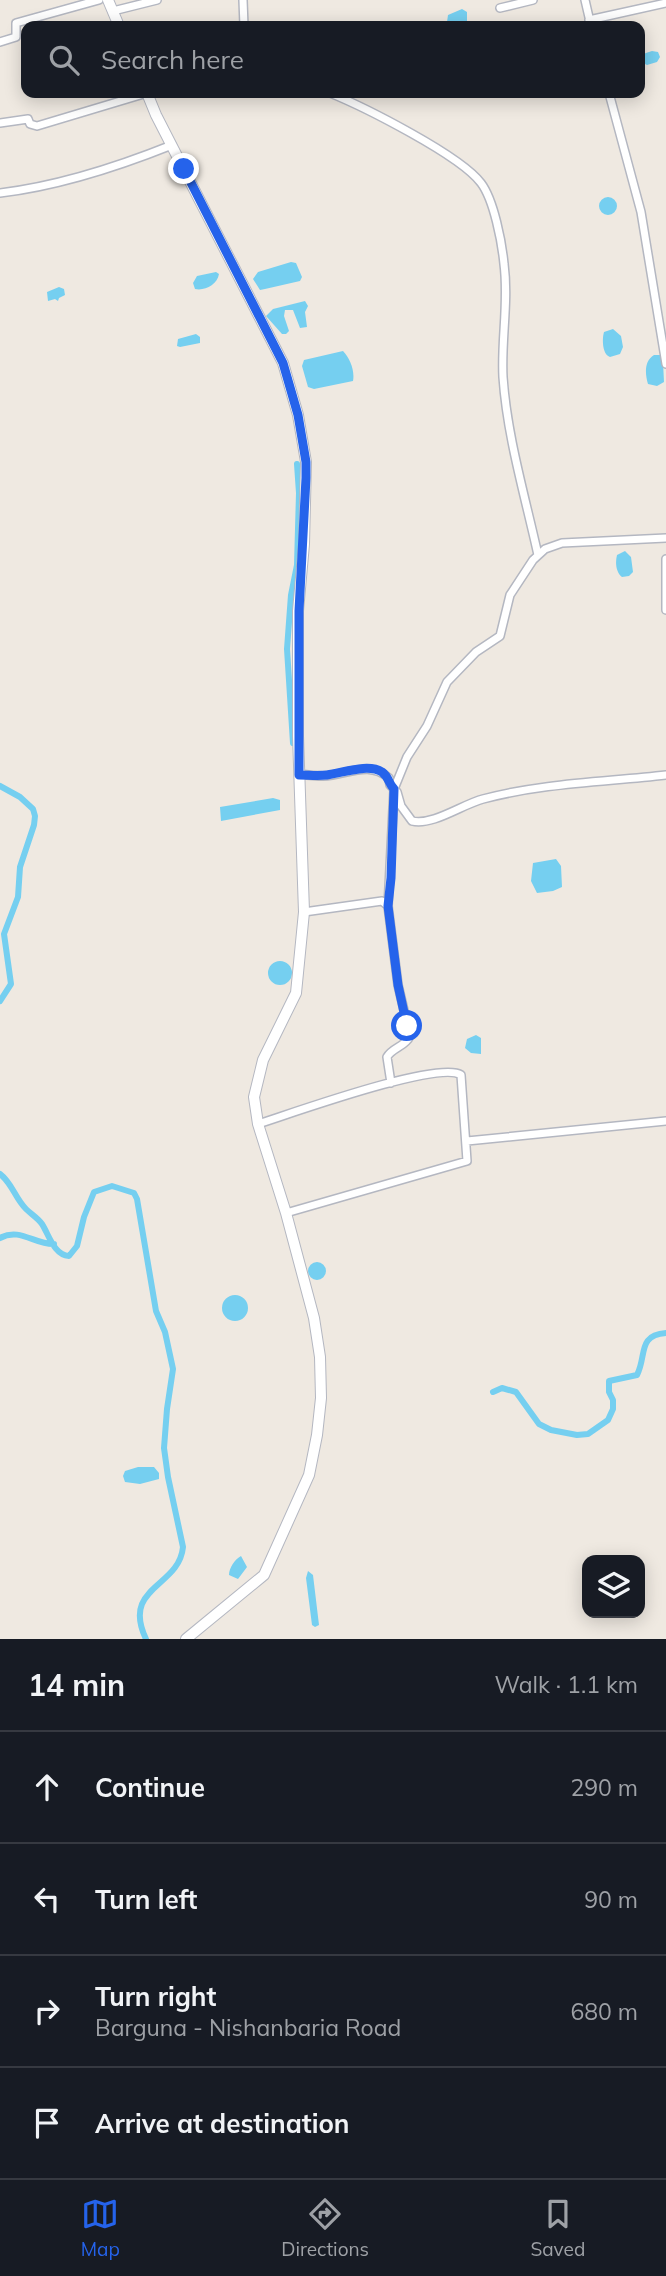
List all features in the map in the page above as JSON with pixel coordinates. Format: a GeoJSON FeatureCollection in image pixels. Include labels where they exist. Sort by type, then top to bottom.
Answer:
{"type":"FeatureCollection","features":[{"type":"Feature","properties":{"kind":"street"},"geometry":{"type":"LineString","coordinates":[[23,21],[99,0]]}},
{"type":"Feature","properties":{"kind":"street"},"geometry":{"type":"LineString","coordinates":[[108,0],[117,21]]}},
{"type":"Feature","properties":{"kind":"street"},"geometry":{"type":"LineString","coordinates":[[113,11],[157,0]]}},
{"type":"Feature","properties":{"kind":"street"},"geometry":{"type":"LineString","coordinates":[[243,0],[244,21]]}},
{"type":"Feature","properties":{"kind":"street"},"geometry":{"type":"LineString","coordinates":[[500,8],[533,0]]}},
{"type":"Feature","properties":{"kind":"street"},"geometry":{"type":"LineString","coordinates":[[585,0],[590,21]]}},
{"type":"Feature","properties":{"kind":"street"},"geometry":{"type":"LineString","coordinates":[[598,21],[666,3]]}},
{"type":"Feature","properties":{"kind":"street"},"geometry":{"type":"LineString","coordinates":[[0,42],[16,37],[16,23],[21,22]]}},
{"type":"Feature","properties":{"kind":"street"},"geometry":{"type":"LineString","coordinates":[[0,123],[28,119],[30,124],[37,126],[130,98]]}},
{"type":"Feature","properties":{"kind":"street"},"geometry":{"type":"LineString","coordinates":[[149,98],[283,363],[298,415],[306,462],[299,611],[299,775],[304,912],[296,993],[263,1060],[254,1097],[258,1124],[286,1213],[314,1318],[320,1357],[321,1398],[309,1475],[264,1575],[186,1639]]}},
{"type":"Feature","properties":{"kind":"street"},"geometry":{"type":"LineString","coordinates":[[342,98],[362,106],[434,148],[469,170],[482,184],[492,209],[505,264],[503,376],[509,425],[537,555]]}},
{"type":"Feature","properties":{"kind":"street"},"geometry":{"type":"LineString","coordinates":[[610,98],[641,212],[666,364]]}},
{"type":"Feature","properties":{"kind":"street"},"geometry":{"type":"LineString","coordinates":[[0,193],[49,186],[139,159],[172,145]]}},
{"type":"Feature","properties":{"kind":"street"},"geometry":{"type":"LineString","coordinates":[[391,1083],[387,1057],[410,1036],[398,985],[388,906],[394,789],[407,757],[427,726],[447,682],[476,652],[500,636],[510,594],[537,555],[552,545],[562,543],[666,538]]}},
{"type":"Feature","properties":{"kind":"street"},"geometry":{"type":"LineString","coordinates":[[666,559],[666,610]]}},
{"type":"Feature","properties":{"kind":"street"},"geometry":{"type":"LineString","coordinates":[[299,775],[323,776],[367,768],[379,770],[389,778],[401,806],[412,821],[419,823],[456,811],[481,799],[532,789],[666,775]]}},
{"type":"Feature","properties":{"kind":"street"},"geometry":{"type":"LineString","coordinates":[[304,912],[382,901],[388,906]]}},
{"type":"Feature","properties":{"kind":"street"},"geometry":{"type":"LineString","coordinates":[[258,1124],[341,1097],[432,1073],[458,1073],[461,1080],[467,1161],[286,1213]]}},
{"type":"Feature","properties":{"kind":"street"},"geometry":{"type":"LineString","coordinates":[[467,1141],[666,1121]]}},
{"type":"Feature","properties":{"kind":"water"},"geometry":{"type":"Polygon","coordinates":[[[462,9],[467,12],[467,21],[447,21],[448,15],[462,9]]]}},
{"type":"Feature","properties":{"kind":"water"},"geometry":{"type":"Polygon","coordinates":[[[658,52],[660,57],[657,62],[647,65],[645,53],[658,52]]]}},
{"type":"Feature","properties":{"kind":"water"},"geometry":{"type":"Polygon","coordinates":[[[608,197],[614,200],[617,206],[614,212],[608,215],[602,212],[599,206],[602,200],[608,197]]]}},
{"type":"Feature","properties":{"kind":"water"},"geometry":{"type":"Polygon","coordinates":[[[291,262],[296,263],[302,277],[300,281],[260,290],[253,279],[258,272],[291,262]]]}},
{"type":"Feature","properties":{"kind":"water"},"geometry":{"type":"Polygon","coordinates":[[[216,272],[219,274],[218,278],[213,284],[195,289],[193,283],[197,276],[216,272]]]}},
{"type":"Feature","properties":{"kind":"water"},"geometry":{"type":"Polygon","coordinates":[[[59,287],[64,289],[65,295],[58,301],[48,301],[47,292],[59,287]]]}},
{"type":"Feature","properties":{"kind":"water"},"geometry":{"type":"Polygon","coordinates":[[[305,301],[308,306],[305,312],[307,327],[300,328],[293,310],[285,310],[284,316],[289,331],[282,334],[266,316],[273,309],[305,301]]]}},
{"type":"Feature","properties":{"kind":"water"},"geometry":{"type":"Polygon","coordinates":[[[613,329],[621,336],[623,347],[620,354],[610,357],[604,350],[603,338],[604,332],[613,329]]]}},
{"type":"Feature","properties":{"kind":"water"},"geometry":{"type":"Polygon","coordinates":[[[196,334],[200,337],[200,343],[177,346],[178,339],[196,334]]]}},
{"type":"Feature","properties":{"kind":"water"},"geometry":{"type":"Polygon","coordinates":[[[343,351],[351,365],[353,381],[314,389],[308,387],[302,366],[304,360],[343,351]]]}},
{"type":"Feature","properties":{"kind":"water"},"geometry":{"type":"Polygon","coordinates":[[[654,355],[660,355],[663,362],[664,382],[657,386],[648,384],[646,376],[647,364],[654,355]]]}},
{"type":"Feature","properties":{"kind":"water"},"geometry":{"type":"Polygon","coordinates":[[[625,551],[631,557],[633,572],[622,577],[617,570],[616,558],[625,551]]]}},
{"type":"Feature","properties":{"kind":"water"},"geometry":{"type":"Polygon","coordinates":[[[273,798],[280,800],[280,810],[221,821],[220,807],[273,798]]]}},
{"type":"Feature","properties":{"kind":"water"},"geometry":{"type":"Polygon","coordinates":[[[556,859],[561,866],[562,887],[537,893],[531,881],[533,863],[556,859]]]}},
{"type":"Feature","properties":{"kind":"water"},"geometry":{"type":"Polygon","coordinates":[[[280,961],[289,964],[292,973],[289,982],[280,985],[271,982],[268,973],[271,964],[280,961]]]}},
{"type":"Feature","properties":{"kind":"water"},"geometry":{"type":"Polygon","coordinates":[[[476,1035],[481,1038],[481,1054],[471,1053],[465,1048],[467,1039],[476,1035]]]}},
{"type":"Feature","properties":{"kind":"water"},"geometry":{"type":"Polygon","coordinates":[[[317,1262],[323,1265],[326,1271],[323,1277],[317,1280],[311,1277],[308,1271],[311,1265],[317,1262]]]}},
{"type":"Feature","properties":{"kind":"water"},"geometry":{"type":"Polygon","coordinates":[[[235,1295],[244,1299],[248,1308],[244,1317],[235,1321],[226,1317],[222,1308],[226,1299],[235,1295]]]}},
{"type":"Feature","properties":{"kind":"water"},"geometry":{"type":"Polygon","coordinates":[[[138,1467],[154,1467],[159,1473],[159,1479],[140,1484],[125,1482],[125,1471],[138,1467]]]}},
{"type":"Feature","properties":{"kind":"water"},"geometry":{"type":"Polygon","coordinates":[[[241,1556],[247,1567],[238,1579],[229,1575],[229,1572],[241,1556]]]}},
{"type":"Feature","properties":{"kind":"water"},"geometry":{"type":"Polygon","coordinates":[[[308,1571],[313,1575],[319,1625],[315,1627],[312,1625],[306,1578],[308,1571]]]}},
{"type":"Feature","properties":{"kind":"waterway"},"geometry":{"type":"LineString","coordinates":[[293,743],[287,649],[291,595],[297,565],[297,464]]}},
{"type":"Feature","properties":{"kind":"waterway"},"geometry":{"type":"LineString","coordinates":[[0,786],[20,797],[33,809],[35,816],[20,867],[18,897],[4,934],[11,984],[0,1001]]}},
{"type":"Feature","properties":{"kind":"waterway"},"geometry":{"type":"LineString","coordinates":[[0,1174],[22,1205],[42,1224],[52,1244],[59,1252],[69,1256],[77,1246],[94,1192],[112,1186],[134,1193],[137,1199],[156,1311],[165,1332],[173,1369],[164,1448],[183,1547],[179,1561],[146,1597],[141,1608],[140,1622],[146,1639]]}},
{"type":"Feature","properties":{"kind":"waterway"},"geometry":{"type":"LineString","coordinates":[[0,1238],[14,1234],[54,1244]]}},
{"type":"Feature","properties":{"kind":"waterway"},"geometry":{"type":"LineString","coordinates":[[493,1392],[502,1388],[516,1392],[539,1424],[551,1430],[577,1435],[588,1434],[608,1420],[613,1409],[609,1381],[637,1375],[647,1342],[666,1333]]}},
{"type":"Feature","properties":{"kind":"route"},"geometry":{"type":"LineString","coordinates":[[184,169],[283,363],[298,415],[306,462],[299,611],[299,775],[323,776],[367,768],[379,770],[389,778],[394,789],[388,906],[398,985],[407,1026]]}}]}
